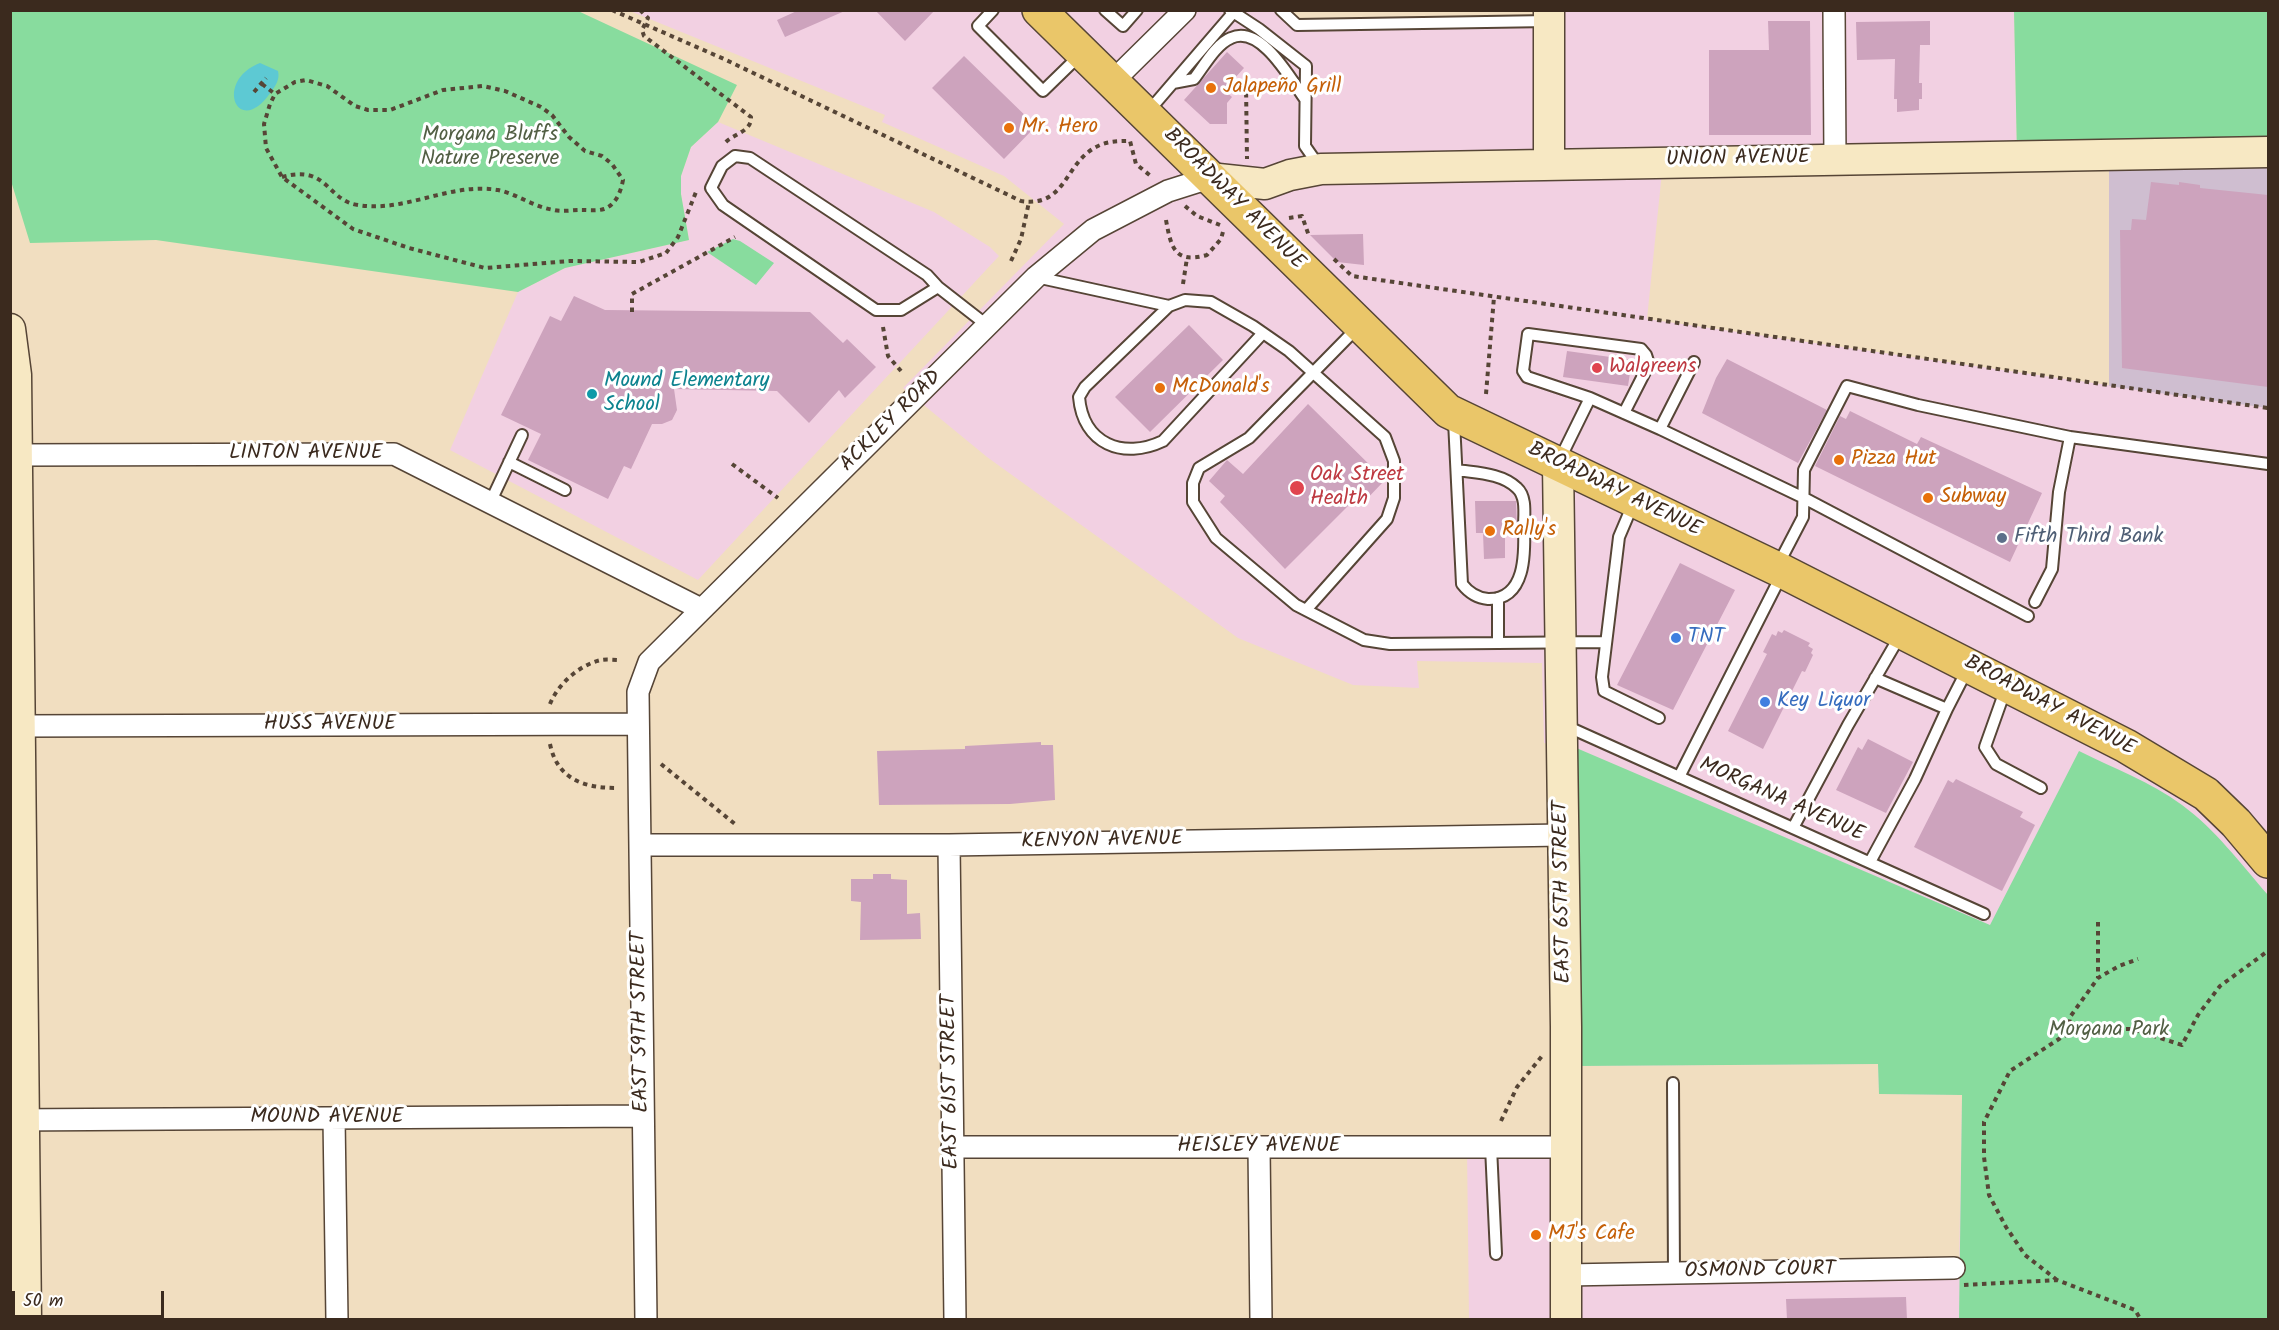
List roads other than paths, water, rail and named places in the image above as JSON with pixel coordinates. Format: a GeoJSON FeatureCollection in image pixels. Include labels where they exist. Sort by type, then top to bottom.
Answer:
{"type":"FeatureCollection","features":[{"type":"Feature","properties":{"kind":"main road","name":"BROADWAY AVENUE"},"geometry":{"type":"LineString","coordinates":[[1044,12],[1209,178],[1448,411],[1780,570],[2129,748],[2206,794],[2236,823],[2268,861]]}},
{"type":"Feature","properties":{"kind":"street"},"geometry":{"type":"LineString","coordinates":[[1834,10],[1835,159]]}},
{"type":"Feature","properties":{"kind":"street"},"geometry":{"type":"LineString","coordinates":[[1113,81],[1183,11]]}},
{"type":"Feature","properties":{"kind":"street"},"geometry":{"type":"LineString","coordinates":[[1549,164],[1551,13]]}},
{"type":"Feature","properties":{"kind":"street","name":"UNION AVENUE"},"geometry":{"type":"LineString","coordinates":[[1209,178],[1265,184],[1290,175],[1321,169],[2268,152]]}},
{"type":"Feature","properties":{"kind":"street","name":"ACKLEY ROAD"},"geometry":{"type":"LineString","coordinates":[[638,724],[638,692],[649,662],[1036,277],[1093,230],[1168,191],[1209,178]]}},
{"type":"Feature","properties":{"kind":"street"},"geometry":{"type":"LineString","coordinates":[[10,329],[16,375],[21,726],[16,801],[17,1120],[26,1320]]}},
{"type":"Feature","properties":{"kind":"street","name":"LINTON AVENUE"},"geometry":{"type":"LineString","coordinates":[[17,455],[394,454],[701,609]]}},
{"type":"Feature","properties":{"kind":"street","name":"EAST 65TH STREET"},"geometry":{"type":"LineString","coordinates":[[1557,464],[1563,725],[1566,1320]]}},
{"type":"Feature","properties":{"kind":"street","name":"HUSS AVENUE"},"geometry":{"type":"LineString","coordinates":[[21,726],[638,724]]}},
{"type":"Feature","properties":{"kind":"street","name":"EAST 59TH STREET"},"geometry":{"type":"LineString","coordinates":[[638,724],[646,1320]]}},
{"type":"Feature","properties":{"kind":"street","name":"KENYON AVENUE"},"geometry":{"type":"LineString","coordinates":[[640,845],[949,845],[1563,835]]}},
{"type":"Feature","properties":{"kind":"street","name":"EAST 61ST STREET"},"geometry":{"type":"LineString","coordinates":[[949,845],[955,1320]]}},
{"type":"Feature","properties":{"kind":"street","name":"MOUND AVENUE"},"geometry":{"type":"LineString","coordinates":[[17,1120],[644,1116]]}},
{"type":"Feature","properties":{"kind":"street"},"geometry":{"type":"LineString","coordinates":[[334,1118],[336,1320]]}},
{"type":"Feature","properties":{"kind":"street","name":"HEISLEY AVENUE"},"geometry":{"type":"LineString","coordinates":[[952,1147],[1566,1147]]}},
{"type":"Feature","properties":{"kind":"street"},"geometry":{"type":"LineString","coordinates":[[1259,1147],[1261,1320]]}},
{"type":"Feature","properties":{"kind":"street","name":"OSMOND COURT"},"geometry":{"type":"LineString","coordinates":[[1566,1275],[1957,1277]]}},
{"type":"Feature","properties":{"kind":"lane"},"geometry":{"type":"LineString","coordinates":[[993,10],[978,26],[1043,91],[1083,52]]}},
{"type":"Feature","properties":{"kind":"lane"},"geometry":{"type":"LineString","coordinates":[[1105,10],[1123,26],[1137,10]]}},
{"type":"Feature","properties":{"kind":"lane"},"geometry":{"type":"LineString","coordinates":[[1281,10],[1297,25],[1551,13]]}},
{"type":"Feature","properties":{"kind":"lane"},"geometry":{"type":"LineString","coordinates":[[1146,114],[1231,12],[1259,29],[1306,66],[1305,146],[1321,169]]}},
{"type":"Feature","properties":{"kind":"lane"},"geometry":{"type":"LineString","coordinates":[[1173,83],[1194,79],[1223,44],[1232,37],[1244,36],[1258,41],[1272,53],[1305,99]]}},
{"type":"Feature","properties":{"kind":"lane"},"geometry":{"type":"LineString","coordinates":[[938,287],[901,310],[876,310],[723,204],[711,188],[722,166],[735,156],[750,158],[927,275],[938,287],[988,326]]}},
{"type":"Feature","properties":{"kind":"lane"},"geometry":{"type":"LineString","coordinates":[[1036,277],[1169,306]]}},
{"type":"Feature","properties":{"kind":"lane"},"geometry":{"type":"LineString","coordinates":[[1263,333],[1163,441],[1142,449],[1121,449],[1105,443],[1092,434],[1084,421],[1079,398],[1085,387],[1169,306],[1185,300],[1211,302],[1263,333],[1283,347],[1384,436],[1394,461],[1394,498],[1387,519],[1306,610]]}},
{"type":"Feature","properties":{"kind":"lane"},"geometry":{"type":"LineString","coordinates":[[1360,325],[1248,438],[1199,468],[1193,483],[1193,502],[1216,537],[1296,605],[1364,640],[1390,644],[1605,642]]}},
{"type":"Feature","properties":{"kind":"lane"},"geometry":{"type":"LineString","coordinates":[[1624,413],[1649,364],[1641,349],[1528,334],[1523,371],[1527,377],[1590,398],[1660,429],[1804,498],[2028,616]]}},
{"type":"Feature","properties":{"kind":"lane"},"geometry":{"type":"LineString","coordinates":[[1660,429],[1694,362]]}},
{"type":"Feature","properties":{"kind":"lane"},"geometry":{"type":"LineString","coordinates":[[1679,777],[1780,570],[1803,517],[1804,470],[1846,386],[1918,405],[2070,437],[2268,464]]}},
{"type":"Feature","properties":{"kind":"lane"},"geometry":{"type":"LineString","coordinates":[[1557,464],[1590,398]]}},
{"type":"Feature","properties":{"kind":"lane"},"geometry":{"type":"LineString","coordinates":[[1454,414],[1462,584],[1467,591],[1476,596],[1498,598],[1508,594],[1520,577],[1525,553],[1524,499],[1515,485],[1491,475],[1457,470]]}},
{"type":"Feature","properties":{"kind":"lane"},"geometry":{"type":"LineString","coordinates":[[490,502],[522,435]]}},
{"type":"Feature","properties":{"kind":"lane"},"geometry":{"type":"LineString","coordinates":[[2035,602],[2052,569],[2059,492],[2070,437]]}},
{"type":"Feature","properties":{"kind":"lane"},"geometry":{"type":"LineString","coordinates":[[509,462],[565,490]]}},
{"type":"Feature","properties":{"kind":"lane"},"geometry":{"type":"LineString","coordinates":[[1634,501],[1618,537],[1602,677],[1604,691],[1659,718]]}},
{"type":"Feature","properties":{"kind":"lane"},"geometry":{"type":"LineString","coordinates":[[1498,598],[1498,643]]}},
{"type":"Feature","properties":{"kind":"lane"},"geometry":{"type":"LineString","coordinates":[[1793,828],[1875,678],[1903,632]]}},
{"type":"Feature","properties":{"kind":"lane"},"geometry":{"type":"LineString","coordinates":[[1870,862],[1915,779],[1970,665]]}},
{"type":"Feature","properties":{"kind":"lane"},"geometry":{"type":"LineString","coordinates":[[1875,678],[1947,709]]}},
{"type":"Feature","properties":{"kind":"lane"},"geometry":{"type":"LineString","coordinates":[[2007,685],[1984,747],[1996,764],[2041,788]]}},
{"type":"Feature","properties":{"kind":"lane","name":"MORGANA AVENUE"},"geometry":{"type":"LineString","coordinates":[[1563,725],[1984,914]]}},
{"type":"Feature","properties":{"kind":"lane"},"geometry":{"type":"LineString","coordinates":[[1673,1083],[1674,1274]]}},
{"type":"Feature","properties":{"kind":"lane"},"geometry":{"type":"LineString","coordinates":[[1491,1147],[1496,1254]]}},
{"type":"Feature","properties":{"kind":"water"},"geometry":{"type":"Polygon","coordinates":[[[260,63],[278,71],[277,82],[259,105],[249,110],[241,109],[235,102],[234,93],[237,82],[246,71],[260,63]]]}},
{"type":"Feature","properties":{"kind":"place","name":"Jalapeño Grill"},"geometry":{"type":"Point","coordinates":[1211,88]}},
{"type":"Feature","properties":{"kind":"place","name":"Mr. Hero"},"geometry":{"type":"Point","coordinates":[1009,128]}},
{"type":"Feature","properties":{"kind":"place","name":"Walgreens"},"geometry":{"type":"Point","coordinates":[1597,368]}},
{"type":"Feature","properties":{"kind":"place","name":"McDonald's"},"geometry":{"type":"Point","coordinates":[1160,388]}},
{"type":"Feature","properties":{"kind":"place","name":"Mound Elementary School"},"geometry":{"type":"Point","coordinates":[592,394]}},
{"type":"Feature","properties":{"kind":"place","name":"Pizza Hut"},"geometry":{"type":"Point","coordinates":[1839,460]}},
{"type":"Feature","properties":{"kind":"place","name":"Oak Street Health"},"geometry":{"type":"Point","coordinates":[1297,488]}},
{"type":"Feature","properties":{"kind":"place","name":"Subway"},"geometry":{"type":"Point","coordinates":[1928,498]}},
{"type":"Feature","properties":{"kind":"place","name":"Rally's"},"geometry":{"type":"Point","coordinates":[1490,531]}},
{"type":"Feature","properties":{"kind":"place","name":"Fifth Third Bank"},"geometry":{"type":"Point","coordinates":[2002,538]}},
{"type":"Feature","properties":{"kind":"place","name":"TNT"},"geometry":{"type":"Point","coordinates":[1676,638]}},
{"type":"Feature","properties":{"kind":"place","name":"Key Liquor"},"geometry":{"type":"Point","coordinates":[1765,702]}},
{"type":"Feature","properties":{"kind":"place","name":"MJ's Cafe"},"geometry":{"type":"Point","coordinates":[1536,1235]}},
{"type":"Feature","properties":{"kind":"park label","name":"Morgana Bluffs Nature Preserve"},"geometry":{"type":"Point","coordinates":[490,148]}},
{"type":"Feature","properties":{"kind":"park label","name":"Morgana Park"},"geometry":{"type":"Point","coordinates":[2109,1031]}}]}
